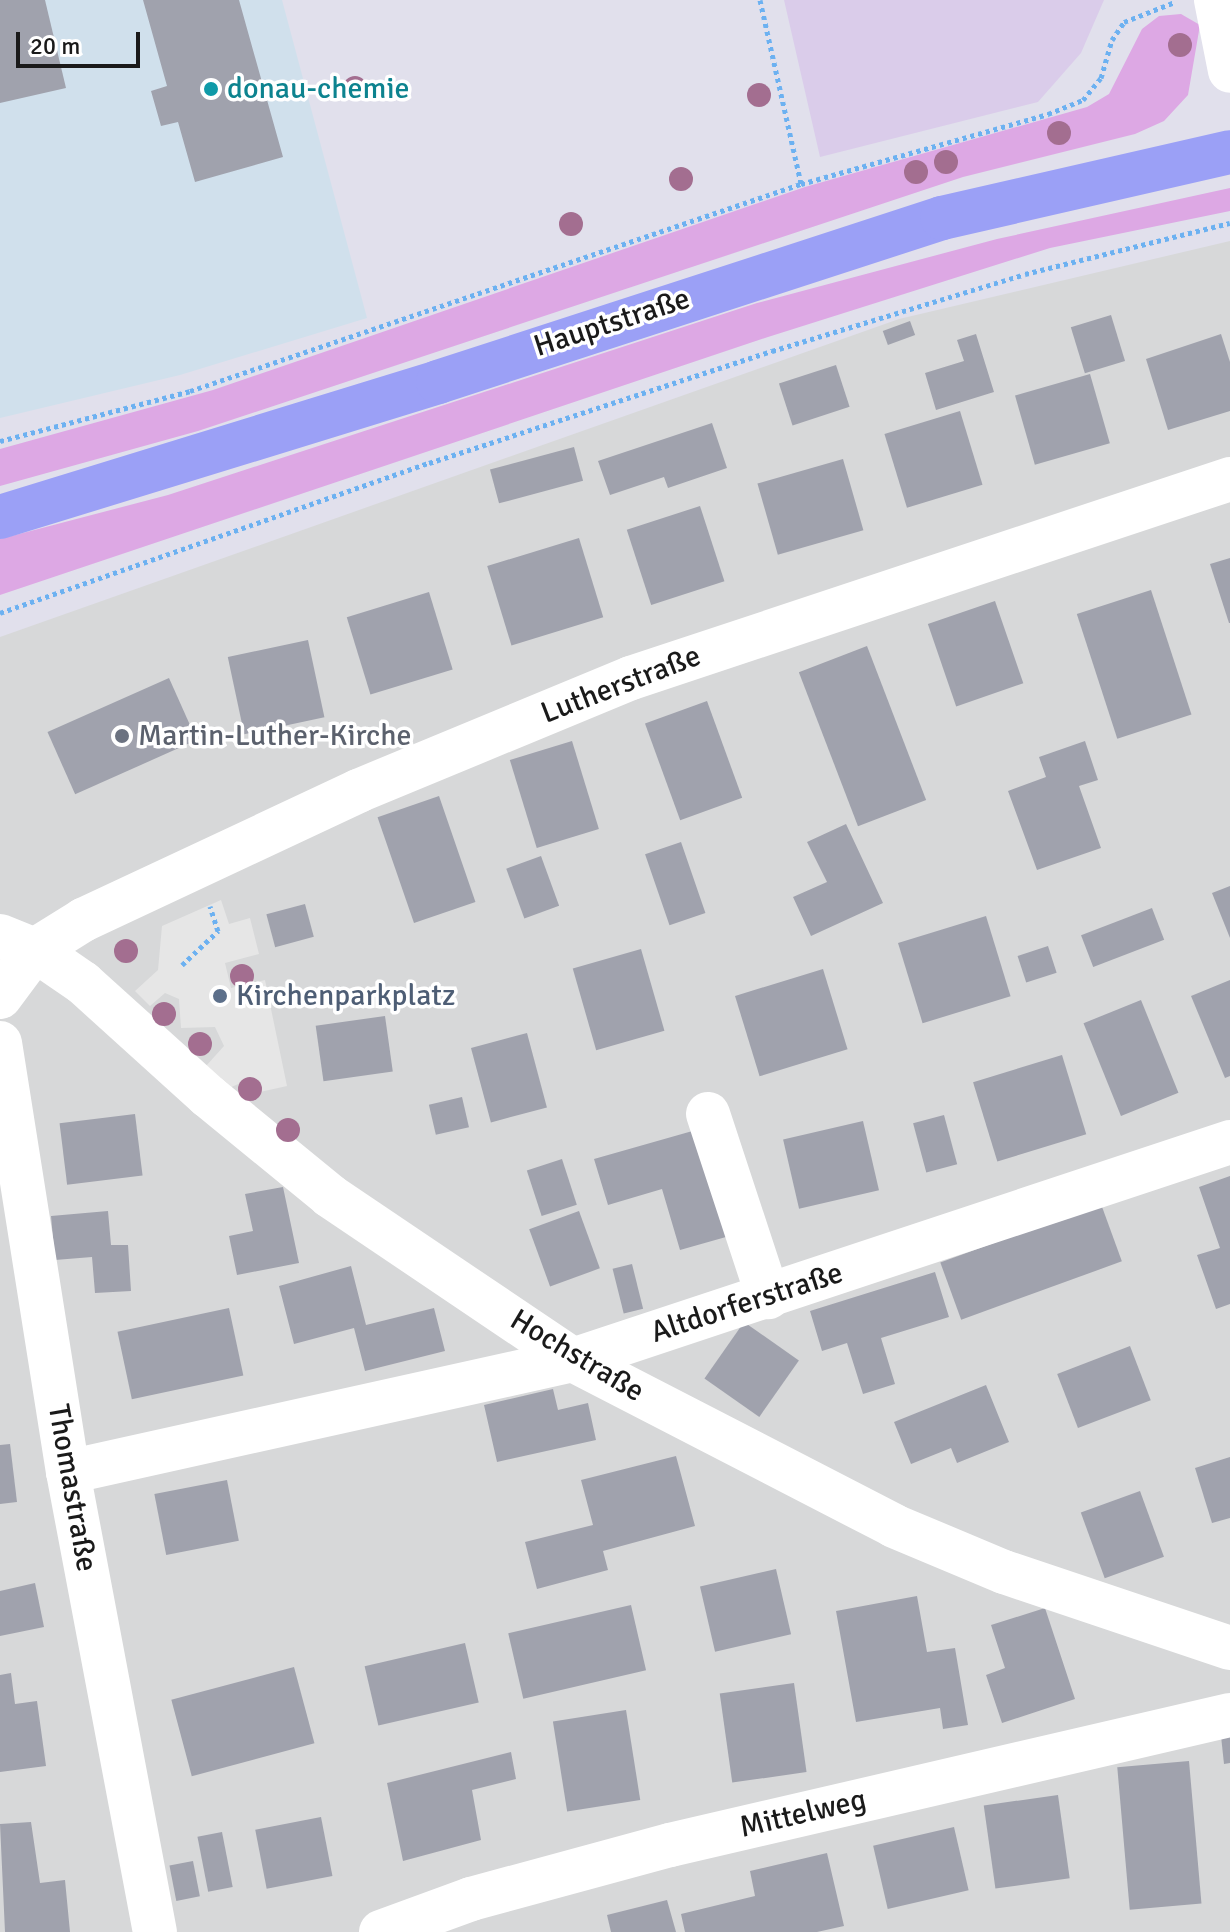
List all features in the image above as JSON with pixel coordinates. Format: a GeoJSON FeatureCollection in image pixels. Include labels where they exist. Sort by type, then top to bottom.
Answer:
{"type":"FeatureCollection","features":[{"type":"Feature","properties":{"kind":"main road","name":"Hauptstraße"},"geometry":{"type":"LineString","coordinates":[[0,517],[395,396],[942,218],[1230,152]]}},
{"type":"Feature","properties":{"kind":"street"},"geometry":{"type":"LineString","coordinates":[[1216,0],[1230,71]]}},
{"type":"Feature","properties":{"kind":"street","name":"Lutherstraße"},"geometry":{"type":"LineString","coordinates":[[17,943],[83,920],[358,791],[631,678],[1230,479]]}},
{"type":"Feature","properties":{"kind":"street"},"geometry":{"type":"LineString","coordinates":[[0,997],[17,943]]}},
{"type":"Feature","properties":{"kind":"street","name":"Hochstraße"},"geometry":{"type":"LineString","coordinates":[[17,943],[125,1017],[208,1096],[330,1196],[573,1360],[894,1526],[1004,1572],[1230,1648]]}},
{"type":"Feature","properties":{"kind":"street","name":"Thomastraße"},"geometry":{"type":"LineString","coordinates":[[0,1043],[68,1472],[155,1932]]}},
{"type":"Feature","properties":{"kind":"street"},"geometry":{"type":"LineString","coordinates":[[708,1114],[768,1297]]}},
{"type":"Feature","properties":{"kind":"street","name":"Altdorferstraße"},"geometry":{"type":"LineString","coordinates":[[68,1472],[573,1360],[1230,1142]]}},
{"type":"Feature","properties":{"kind":"street","name":"Mittelweg"},"geometry":{"type":"LineString","coordinates":[[381,1932],[471,1899],[670,1845],[1230,1715]]}},
{"type":"Feature","properties":{"kind":"path"},"geometry":{"type":"LineString","coordinates":[[760,0],[801,184]]}},
{"type":"Feature","properties":{"kind":"path"},"geometry":{"type":"LineString","coordinates":[[0,441],[190,391],[801,184],[1083,100],[1101,78],[1112,40],[1124,22],[1184,0]]}},
{"type":"Feature","properties":{"kind":"path"},"geometry":{"type":"LineString","coordinates":[[0,613],[429,463],[772,351],[1025,274],[1230,223]]}},
{"type":"Feature","properties":{"kind":"path"},"geometry":{"type":"LineString","coordinates":[[182,965],[218,931],[197,865]]}},
{"type":"Feature","properties":{"kind":"shaded area"},"geometry":{"type":"Polygon","coordinates":[[[0,0],[282,0],[367,318],[180,375],[0,418],[0,0]]]}},
{"type":"Feature","properties":{"kind":"shaded area"},"geometry":{"type":"Polygon","coordinates":[[[784,0],[1104,0],[1081,53],[1038,102],[820,157],[784,0]]]}},
{"type":"Feature","properties":{"kind":"shaded area"},"geometry":{"type":"Polygon","coordinates":[[[1181,14],[1200,25],[1188,95],[1164,121],[1135,134],[963,177],[198,431],[0,486],[0,449],[213,390],[805,187],[1087,107],[1109,94],[1142,29],[1159,16],[1181,14]]]}},
{"type":"Feature","properties":{"kind":"shaded area"},"geometry":{"type":"Polygon","coordinates":[[[1230,188],[1230,211],[1050,248],[768,337],[0,595],[0,539],[168,495],[757,303],[997,239],[1230,188]]]}},
{"type":"Feature","properties":{"kind":"shaded area"},"geometry":{"type":"Polygon","coordinates":[[[1230,241],[1230,1932],[0,1932],[0,637],[899,319],[1230,241]]]}},
{"type":"Feature","properties":{"kind":"shaded area","name":"Kirchenparkplatz"},"geometry":{"type":"Polygon","coordinates":[[[221,900],[229,924],[250,918],[259,954],[225,963],[231,988],[265,980],[287,1086],[260,1092],[245,1081],[227,1089],[206,1066],[224,1046],[215,1027],[181,1028],[179,999],[165,993],[150,1006],[135,991],[158,970],[162,926],[221,900]]]}},
{"type":"Feature","properties":{"kind":"building"},"geometry":{"type":"Polygon","coordinates":[[[0,0],[45,0],[66,88],[0,103],[0,0]]]}},
{"type":"Feature","properties":{"kind":"building","name":"donau-chemie"},"geometry":{"type":"Polygon","coordinates":[[[143,0],[239,0],[283,157],[195,182],[178,122],[161,126],[151,91],[167,86],[143,0]]]}},
{"type":"Feature","properties":{"kind":"building"},"geometry":{"type":"Polygon","coordinates":[[[1111,315],[1125,361],[1085,373],[1071,327],[1111,315]]]}},
{"type":"Feature","properties":{"kind":"building"},"geometry":{"type":"Polygon","coordinates":[[[910,321],[915,335],[888,345],[883,331],[910,321]]]}},
{"type":"Feature","properties":{"kind":"building"},"geometry":{"type":"Polygon","coordinates":[[[976,334],[994,392],[936,410],[925,373],[964,361],[957,340],[976,334]]]}},
{"type":"Feature","properties":{"kind":"building"},"geometry":{"type":"Polygon","coordinates":[[[1221,334],[1230,362],[1230,411],[1168,430],[1146,359],[1221,334]]]}},
{"type":"Feature","properties":{"kind":"building"},"geometry":{"type":"Polygon","coordinates":[[[836,365],[850,407],[793,425],[779,384],[836,365]]]}},
{"type":"Feature","properties":{"kind":"building"},"geometry":{"type":"Polygon","coordinates":[[[1090,374],[1110,443],[1035,465],[1015,395],[1090,374]]]}},
{"type":"Feature","properties":{"kind":"building"},"geometry":{"type":"Polygon","coordinates":[[[960,411],[983,485],[907,508],[884,434],[960,411]]]}},
{"type":"Feature","properties":{"kind":"building"},"geometry":{"type":"Polygon","coordinates":[[[712,423],[727,468],[668,488],[664,477],[610,495],[598,461],[712,423]]]}},
{"type":"Feature","properties":{"kind":"building"},"geometry":{"type":"Polygon","coordinates":[[[574,447],[583,481],[499,503],[490,470],[574,447]]]}},
{"type":"Feature","properties":{"kind":"building"},"geometry":{"type":"Polygon","coordinates":[[[843,459],[863,530],[778,555],[757,484],[843,459]]]}},
{"type":"Feature","properties":{"kind":"building"},"geometry":{"type":"Polygon","coordinates":[[[700,506],[724,581],[651,605],[627,530],[700,506]]]}},
{"type":"Feature","properties":{"kind":"building"},"geometry":{"type":"Polygon","coordinates":[[[579,538],[603,617],[511,645],[487,566],[579,538]]]}},
{"type":"Feature","properties":{"kind":"building"},"geometry":{"type":"Polygon","coordinates":[[[1230,558],[1230,623],[1229,623],[1210,564],[1230,558]]]}},
{"type":"Feature","properties":{"kind":"building"},"geometry":{"type":"Polygon","coordinates":[[[1151,590],[1191,715],[1117,739],[1077,614],[1151,590]]]}},
{"type":"Feature","properties":{"kind":"building"},"geometry":{"type":"Polygon","coordinates":[[[429,592],[453,669],[370,695],[347,617],[429,592]]]}},
{"type":"Feature","properties":{"kind":"building"},"geometry":{"type":"Polygon","coordinates":[[[995,601],[1023,683],[956,706],[928,624],[995,601]]]}},
{"type":"Feature","properties":{"kind":"building"},"geometry":{"type":"Polygon","coordinates":[[[308,640],[324,717],[244,734],[228,657],[308,640]]]}},
{"type":"Feature","properties":{"kind":"building"},"geometry":{"type":"Polygon","coordinates":[[[867,646],[926,800],[858,826],[799,672],[867,646]]]}},
{"type":"Feature","properties":{"kind":"building","name":"Martin-Luther-Kirche"},"geometry":{"type":"Polygon","coordinates":[[[169,678],[197,740],[75,794],[47,732],[169,678]]]}},
{"type":"Feature","properties":{"kind":"building"},"geometry":{"type":"Polygon","coordinates":[[[707,701],[742,798],[680,820],[645,724],[707,701]]]}},
{"type":"Feature","properties":{"kind":"building"},"geometry":{"type":"Polygon","coordinates":[[[572,741],[599,829],[537,848],[510,760],[572,741]]]}},
{"type":"Feature","properties":{"kind":"building"},"geometry":{"type":"Polygon","coordinates":[[[1085,741],[1098,780],[1079,786],[1101,848],[1037,870],[1008,791],[1046,777],[1039,757],[1085,741]]]}},
{"type":"Feature","properties":{"kind":"building"},"geometry":{"type":"Polygon","coordinates":[[[439,796],[475,902],[414,923],[378,817],[439,796]]]}},
{"type":"Feature","properties":{"kind":"building"},"geometry":{"type":"Polygon","coordinates":[[[846,824],[883,903],[811,936],[793,897],[827,882],[807,842],[846,824]]]}},
{"type":"Feature","properties":{"kind":"building"},"geometry":{"type":"Polygon","coordinates":[[[681,842],[705,913],[669,925],[645,854],[681,842]]]}},
{"type":"Feature","properties":{"kind":"building"},"geometry":{"type":"Polygon","coordinates":[[[541,856],[559,906],[524,918],[506,869],[541,856]]]}},
{"type":"Feature","properties":{"kind":"building"},"geometry":{"type":"Polygon","coordinates":[[[1230,886],[1230,938],[1212,893],[1230,886]]]}},
{"type":"Feature","properties":{"kind":"building"},"geometry":{"type":"Polygon","coordinates":[[[305,904],[314,937],[275,947],[266,914],[305,904]]]}},
{"type":"Feature","properties":{"kind":"building"},"geometry":{"type":"Polygon","coordinates":[[[1152,908],[1164,940],[1093,967],[1081,935],[1152,908]]]}},
{"type":"Feature","properties":{"kind":"building"},"geometry":{"type":"Polygon","coordinates":[[[986,916],[1011,996],[923,1023],[898,943],[986,916]]]}},
{"type":"Feature","properties":{"kind":"building"},"geometry":{"type":"Polygon","coordinates":[[[1048,946],[1057,973],[1026,983],[1018,956],[1048,946]]]}},
{"type":"Feature","properties":{"kind":"building"},"geometry":{"type":"Polygon","coordinates":[[[641,949],[664,1031],[596,1050],[573,969],[641,949]]]}},
{"type":"Feature","properties":{"kind":"building"},"geometry":{"type":"Polygon","coordinates":[[[823,969],[848,1049],[760,1076],[735,996],[823,969]]]}},
{"type":"Feature","properties":{"kind":"building"},"geometry":{"type":"Polygon","coordinates":[[[1230,980],[1230,1076],[1225,1078],[1191,996],[1230,980]]]}},
{"type":"Feature","properties":{"kind":"building"},"geometry":{"type":"Polygon","coordinates":[[[1141,1000],[1178,1093],[1121,1116],[1084,1023],[1141,1000]]]}},
{"type":"Feature","properties":{"kind":"building"},"geometry":{"type":"Polygon","coordinates":[[[385,1016],[393,1071],[323,1081],[316,1026],[385,1016]]]}},
{"type":"Feature","properties":{"kind":"building"},"geometry":{"type":"Polygon","coordinates":[[[527,1033],[547,1107],[491,1122],[471,1048],[527,1033]]]}},
{"type":"Feature","properties":{"kind":"building"},"geometry":{"type":"Polygon","coordinates":[[[1062,1055],[1086,1134],[997,1162],[973,1082],[1062,1055]]]}},
{"type":"Feature","properties":{"kind":"building"},"geometry":{"type":"Polygon","coordinates":[[[462,1097],[469,1127],[436,1135],[429,1105],[462,1097]]]}},
{"type":"Feature","properties":{"kind":"building"},"geometry":{"type":"Polygon","coordinates":[[[135,1114],[143,1176],[67,1185],[60,1123],[135,1114]]]}},
{"type":"Feature","properties":{"kind":"building"},"geometry":{"type":"Polygon","coordinates":[[[944,1115],[957,1164],[926,1173],[913,1123],[944,1115]]]}},
{"type":"Feature","properties":{"kind":"building"},"geometry":{"type":"Polygon","coordinates":[[[863,1121],[879,1190],[799,1209],[783,1139],[863,1121]]]}},
{"type":"Feature","properties":{"kind":"building"},"geometry":{"type":"Polygon","coordinates":[[[703,1128],[733,1235],[680,1250],[662,1189],[608,1205],[594,1159],[703,1128]]]}},
{"type":"Feature","properties":{"kind":"building"},"geometry":{"type":"Polygon","coordinates":[[[562,1159],[577,1205],[542,1216],[527,1170],[562,1159]]]}},
{"type":"Feature","properties":{"kind":"building"},"geometry":{"type":"Polygon","coordinates":[[[1230,1176],[1230,1304],[1216,1309],[1197,1255],[1220,1248],[1199,1187],[1230,1176]]]}},
{"type":"Feature","properties":{"kind":"building"},"geometry":{"type":"Polygon","coordinates":[[[283,1187],[299,1263],[237,1275],[229,1236],[253,1231],[245,1194],[283,1187]]]}},
{"type":"Feature","properties":{"kind":"building"},"geometry":{"type":"Polygon","coordinates":[[[1101,1204],[1122,1261],[961,1320],[940,1262],[1101,1204]]]}},
{"type":"Feature","properties":{"kind":"building"},"geometry":{"type":"Polygon","coordinates":[[[108,1211],[111,1245],[128,1245],[131,1291],[95,1293],[92,1257],[55,1260],[51,1216],[108,1211]]]}},
{"type":"Feature","properties":{"kind":"building"},"geometry":{"type":"Polygon","coordinates":[[[579,1211],[600,1268],[550,1286],[529,1229],[579,1211]]]}},
{"type":"Feature","properties":{"kind":"building"},"geometry":{"type":"Polygon","coordinates":[[[632,1264],[643,1309],[624,1313],[613,1269],[632,1264]]]}},
{"type":"Feature","properties":{"kind":"building"},"geometry":{"type":"Polygon","coordinates":[[[351,1266],[366,1325],[434,1308],[445,1351],[365,1371],[354,1328],[294,1344],[279,1286],[351,1266]]]}},
{"type":"Feature","properties":{"kind":"building"},"geometry":{"type":"Polygon","coordinates":[[[935,1272],[949,1317],[881,1338],[895,1384],[863,1394],[847,1343],[822,1351],[810,1311],[935,1272]]]}},
{"type":"Feature","properties":{"kind":"building"},"geometry":{"type":"Polygon","coordinates":[[[229,1308],[243,1375],[132,1399],[117,1332],[229,1308]]]}},
{"type":"Feature","properties":{"kind":"building"},"geometry":{"type":"Polygon","coordinates":[[[744,1322],[799,1360],[759,1417],[704,1379],[744,1322]]]}},
{"type":"Feature","properties":{"kind":"building"},"geometry":{"type":"Polygon","coordinates":[[[1130,1346],[1151,1400],[1078,1428],[1057,1374],[1130,1346]]]}},
{"type":"Feature","properties":{"kind":"building"},"geometry":{"type":"Polygon","coordinates":[[[986,1385],[1009,1442],[957,1463],[951,1448],[911,1464],[894,1422],[986,1385]]]}},
{"type":"Feature","properties":{"kind":"building"},"geometry":{"type":"Polygon","coordinates":[[[553,1389],[558,1410],[588,1403],[596,1440],[497,1462],[484,1405],[553,1389]]]}},
{"type":"Feature","properties":{"kind":"building"},"geometry":{"type":"Polygon","coordinates":[[[10,1444],[17,1502],[0,1504],[0,1445],[10,1444]]]}},
{"type":"Feature","properties":{"kind":"building"},"geometry":{"type":"Polygon","coordinates":[[[676,1456],[695,1526],[603,1551],[608,1570],[537,1589],[525,1542],[593,1525],[581,1480],[676,1456]]]}},
{"type":"Feature","properties":{"kind":"building"},"geometry":{"type":"Polygon","coordinates":[[[1230,1457],[1230,1518],[1212,1523],[1195,1468],[1230,1457]]]}},
{"type":"Feature","properties":{"kind":"building"},"geometry":{"type":"Polygon","coordinates":[[[227,1480],[239,1541],[166,1555],[154,1494],[227,1480]]]}},
{"type":"Feature","properties":{"kind":"building"},"geometry":{"type":"Polygon","coordinates":[[[1140,1491],[1164,1557],[1105,1578],[1081,1513],[1140,1491]]]}},
{"type":"Feature","properties":{"kind":"building"},"geometry":{"type":"Polygon","coordinates":[[[776,1569],[791,1634],[715,1652],[700,1587],[776,1569]]]}},
{"type":"Feature","properties":{"kind":"building"},"geometry":{"type":"Polygon","coordinates":[[[35,1583],[44,1627],[0,1636],[0,1591],[35,1583]]]}},
{"type":"Feature","properties":{"kind":"building"},"geometry":{"type":"Polygon","coordinates":[[[917,1596],[927,1652],[955,1648],[968,1725],[943,1729],[940,1708],[856,1722],[836,1611],[917,1596]]]}},
{"type":"Feature","properties":{"kind":"building"},"geometry":{"type":"Polygon","coordinates":[[[631,1605],[646,1670],[523,1699],[508,1633],[631,1605]]]}},
{"type":"Feature","properties":{"kind":"building"},"geometry":{"type":"Polygon","coordinates":[[[1045,1608],[1075,1699],[1002,1723],[986,1675],[1005,1668],[991,1625],[1045,1608]]]}},
{"type":"Feature","properties":{"kind":"building"},"geometry":{"type":"Polygon","coordinates":[[[465,1643],[479,1702],[378,1726],[365,1666],[465,1643]]]}},
{"type":"Feature","properties":{"kind":"building"},"geometry":{"type":"Polygon","coordinates":[[[294,1667],[314,1743],[192,1776],[171,1700],[294,1667]]]}},
{"type":"Feature","properties":{"kind":"building"},"geometry":{"type":"Polygon","coordinates":[[[11,1673],[15,1704],[37,1701],[46,1766],[0,1772],[0,1675],[11,1673]]]}},
{"type":"Feature","properties":{"kind":"building"},"geometry":{"type":"Polygon","coordinates":[[[794,1683],[807,1772],[732,1783],[720,1693],[794,1683]]]}},
{"type":"Feature","properties":{"kind":"building"},"geometry":{"type":"Polygon","coordinates":[[[626,1710],[640,1800],[567,1811],[553,1722],[626,1710]]]}},
{"type":"Feature","properties":{"kind":"building"},"geometry":{"type":"Polygon","coordinates":[[[1230,1734],[1230,1763],[1224,1764],[1221,1736],[1230,1734]]]}},
{"type":"Feature","properties":{"kind":"building"},"geometry":{"type":"Polygon","coordinates":[[[511,1752],[516,1779],[472,1790],[481,1840],[403,1861],[387,1783],[511,1752]]]}},
{"type":"Feature","properties":{"kind":"building"},"geometry":{"type":"Polygon","coordinates":[[[1189,1761],[1201,1903],[1130,1910],[1117,1767],[1189,1761]]]}},
{"type":"Feature","properties":{"kind":"building"},"geometry":{"type":"Polygon","coordinates":[[[1058,1795],[1070,1878],[995,1889],[984,1805],[1058,1795]]]}},
{"type":"Feature","properties":{"kind":"building"},"geometry":{"type":"Polygon","coordinates":[[[321,1817],[332,1876],[267,1889],[255,1830],[321,1817]]]}},
{"type":"Feature","properties":{"kind":"building"},"geometry":{"type":"Polygon","coordinates":[[[31,1822],[40,1883],[65,1880],[70,1932],[5,1932],[0,1824],[31,1822]]]}},
{"type":"Feature","properties":{"kind":"building"},"geometry":{"type":"Polygon","coordinates":[[[954,1827],[969,1890],[888,1909],[873,1846],[954,1827]]]}},
{"type":"Feature","properties":{"kind":"building"},"geometry":{"type":"Polygon","coordinates":[[[222,1832],[233,1887],[208,1892],[197,1837],[222,1832]]]}},
{"type":"Feature","properties":{"kind":"building"},"geometry":{"type":"Polygon","coordinates":[[[827,1853],[844,1926],[817,1932],[685,1932],[681,1914],[755,1896],[750,1871],[827,1853]]]}},
{"type":"Feature","properties":{"kind":"building"},"geometry":{"type":"Polygon","coordinates":[[[193,1861],[200,1896],[176,1901],[169,1866],[193,1861]]]}},
{"type":"Feature","properties":{"kind":"building"},"geometry":{"type":"Polygon","coordinates":[[[667,1900],[676,1932],[611,1932],[607,1915],[667,1900]]]}},
{"type":"Feature","properties":{"kind":"place","name":"donau-chemie"},"geometry":{"type":"Point","coordinates":[211,89]}},
{"type":"Feature","properties":{"kind":"place","name":"Martin-Luther-Kirche"},"geometry":{"type":"Point","coordinates":[122,736]}},
{"type":"Feature","properties":{"kind":"place","name":"Kirchenparkplatz"},"geometry":{"type":"Point","coordinates":[220,996]}}]}
